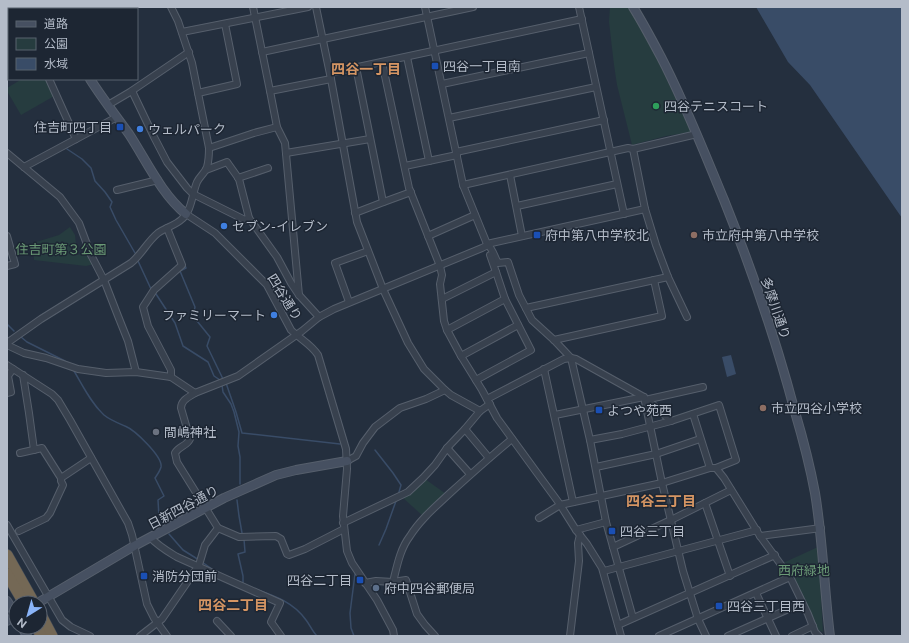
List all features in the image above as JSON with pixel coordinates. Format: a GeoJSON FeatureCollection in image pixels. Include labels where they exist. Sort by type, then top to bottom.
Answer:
{"type":"FeatureCollection","features":[{"type":"Feature","properties":{"kind":"highway"},"geometry":{"type":"LineString","coordinates":[[7,555],[37,595]]}},
{"type":"Feature","properties":{"kind":"highway"},"geometry":{"type":"LineString","coordinates":[[7,574],[19,595]]}},
{"type":"Feature","properties":{"kind":"street"},"geometry":{"type":"LineString","coordinates":[[171,7],[178,21],[189,52],[210,158],[206,170],[198,181],[186,214],[182,220],[152,238],[136,259],[41,319],[7,344],[24,353],[46,358],[78,369],[106,373],[136,372],[171,377],[195,393]]}},
{"type":"Feature","properties":{"kind":"street"},"geometry":{"type":"LineString","coordinates":[[253,7],[277,127],[285,143],[299,295]]}},
{"type":"Feature","properties":{"kind":"street"},"geometry":{"type":"LineString","coordinates":[[182,32],[308,7]]}},
{"type":"Feature","properties":{"kind":"street"},"geometry":{"type":"LineString","coordinates":[[316,7],[357,222],[383,289],[408,343],[424,369],[451,396],[480,411]]}},
{"type":"Feature","properties":{"kind":"street"},"geometry":{"type":"LineString","coordinates":[[425,7],[463,185],[487,245],[504,299],[532,350],[476,380]]}},
{"type":"Feature","properties":{"kind":"street"},"geometry":{"type":"LineString","coordinates":[[262,52],[473,7]]}},
{"type":"Feature","properties":{"kind":"street"},"geometry":{"type":"LineString","coordinates":[[580,7],[624,214]]}},
{"type":"Feature","properties":{"kind":"street","name":"多摩川通り"},"geometry":{"type":"LineString","coordinates":[[633,7],[661,56],[697,134],[741,245],[776,344],[805,449],[815,493],[821,528],[826,606],[830,636]]}},
{"type":"Feature","properties":{"kind":"street"},"geometry":{"type":"LineString","coordinates":[[270,90],[434,50],[582,19]]}},
{"type":"Feature","properties":{"kind":"street"},"geometry":{"type":"LineString","coordinates":[[198,93],[237,84],[225,24]]}},
{"type":"Feature","properties":{"kind":"street"},"geometry":{"type":"LineString","coordinates":[[108,104],[132,91],[189,52]]}},
{"type":"Feature","properties":{"kind":"street"},"geometry":{"type":"LineString","coordinates":[[442,84],[589,52]]}},
{"type":"Feature","properties":{"kind":"street"},"geometry":{"type":"LineString","coordinates":[[407,57],[429,161]]}},
{"type":"Feature","properties":{"kind":"street"},"geometry":{"type":"LineString","coordinates":[[382,62],[411,192],[442,274],[440,284],[444,321],[447,330],[460,356],[476,380],[496,418],[560,504],[604,571],[622,636]]}},
{"type":"Feature","properties":{"kind":"street"},"geometry":{"type":"LineString","coordinates":[[356,68],[383,202]]}},
{"type":"Feature","properties":{"kind":"street"},"geometry":{"type":"LineString","coordinates":[[49,80],[76,139]]}},
{"type":"Feature","properties":{"kind":"street","name":"四谷通り"},"geometry":{"type":"LineString","coordinates":[[91,80],[129,134],[175,205],[215,233],[267,285],[291,330],[312,347],[318,355],[344,442],[347,461],[343,516],[349,556],[352,563],[377,600],[394,636]]}},
{"type":"Feature","properties":{"kind":"street"},"geometry":{"type":"LineString","coordinates":[[449,118],[596,87]]}},
{"type":"Feature","properties":{"kind":"street"},"geometry":{"type":"LineString","coordinates":[[132,91],[166,162],[193,194],[245,220],[248,218]]}},
{"type":"Feature","properties":{"kind":"street"},"geometry":{"type":"LineString","coordinates":[[24,166],[117,117]]}},
{"type":"Feature","properties":{"kind":"street"},"geometry":{"type":"LineString","coordinates":[[405,166],[604,120]]}},
{"type":"Feature","properties":{"kind":"street"},"geometry":{"type":"LineString","coordinates":[[209,148],[277,127]]}},
{"type":"Feature","properties":{"kind":"street"},"geometry":{"type":"LineString","coordinates":[[463,185],[697,134]]}},
{"type":"Feature","properties":{"kind":"street"},"geometry":{"type":"LineString","coordinates":[[286,153],[370,139]]}},
{"type":"Feature","properties":{"kind":"street"},"geometry":{"type":"LineString","coordinates":[[633,149],[645,209],[656,245],[668,277],[687,317]]}},
{"type":"Feature","properties":{"kind":"street"},"geometry":{"type":"LineString","coordinates":[[7,153],[60,197],[79,223],[91,255],[104,280],[128,341],[136,372]]}},
{"type":"Feature","properties":{"kind":"street"},"geometry":{"type":"LineString","coordinates":[[206,170],[227,162],[238,178],[248,218],[277,258],[299,295],[319,317]]}},
{"type":"Feature","properties":{"kind":"street"},"geometry":{"type":"LineString","coordinates":[[238,178],[268,168]]}},
{"type":"Feature","properties":{"kind":"street"},"geometry":{"type":"LineString","coordinates":[[510,175],[522,236]]}},
{"type":"Feature","properties":{"kind":"street"},"geometry":{"type":"LineString","coordinates":[[117,190],[158,180]]}},
{"type":"Feature","properties":{"kind":"street"},"geometry":{"type":"LineString","coordinates":[[517,206],[617,184]]}},
{"type":"Feature","properties":{"kind":"street"},"geometry":{"type":"LineString","coordinates":[[355,213],[411,192]]}},
{"type":"Feature","properties":{"kind":"street"},"geometry":{"type":"LineString","coordinates":[[645,209],[487,245],[440,266],[334,309],[319,317],[297,335],[238,376],[195,393],[183,402],[181,408],[190,439],[187,444],[176,450],[175,453],[177,462],[218,528],[238,537],[276,536],[280,539],[287,554],[289,555],[305,549],[344,526],[408,492],[435,465],[447,448],[488,402],[564,359],[576,359],[645,398],[671,421]]}},
{"type":"Feature","properties":{"kind":"street"},"geometry":{"type":"LineString","coordinates":[[428,236],[475,216]]}},
{"type":"Feature","properties":{"kind":"street"},"geometry":{"type":"LineString","coordinates":[[167,228],[182,265],[154,290],[143,307],[148,326],[171,370],[171,377]]}},
{"type":"Feature","properties":{"kind":"street"},"geometry":{"type":"LineString","coordinates":[[7,236],[15,264],[7,266]]}},
{"type":"Feature","properties":{"kind":"street"},"geometry":{"type":"LineString","coordinates":[[487,245],[491,247],[498,262],[508,262],[519,295],[532,320],[571,358],[596,467],[606,522],[633,618]]}},
{"type":"Feature","properties":{"kind":"street"},"geometry":{"type":"LineString","coordinates":[[349,302],[334,263],[368,251]]}},
{"type":"Feature","properties":{"kind":"street"},"geometry":{"type":"LineString","coordinates":[[442,299],[496,272]]}},
{"type":"Feature","properties":{"kind":"street"},"geometry":{"type":"LineString","coordinates":[[526,308],[668,277]]}},
{"type":"Feature","properties":{"kind":"street"},"geometry":{"type":"LineString","coordinates":[[554,340],[662,316],[654,280]]}},
{"type":"Feature","properties":{"kind":"street"},"geometry":{"type":"LineString","coordinates":[[447,330],[504,299]]}},
{"type":"Feature","properties":{"kind":"street"},"geometry":{"type":"LineString","coordinates":[[460,356],[518,325]]}},
{"type":"Feature","properties":{"kind":"street"},"geometry":{"type":"LineString","coordinates":[[7,365],[52,394],[58,400],[128,523],[147,604],[150,612],[167,636]]}},
{"type":"Feature","properties":{"kind":"street"},"geometry":{"type":"LineString","coordinates":[[544,369],[573,502]]}},
{"type":"Feature","properties":{"kind":"street"},"geometry":{"type":"LineString","coordinates":[[7,393],[11,392],[8,376],[13,370]]}},
{"type":"Feature","properties":{"kind":"street"},"geometry":{"type":"LineString","coordinates":[[23,375],[34,450]]}},
{"type":"Feature","properties":{"kind":"street"},"geometry":{"type":"LineString","coordinates":[[555,415],[703,387]]}},
{"type":"Feature","properties":{"kind":"street"},"geometry":{"type":"LineString","coordinates":[[347,461],[356,456],[363,443],[375,427],[400,408],[426,399],[445,390]]}},
{"type":"Feature","properties":{"kind":"street"},"geometry":{"type":"LineString","coordinates":[[645,398],[671,520],[690,593],[698,619],[706,636]]}},
{"type":"Feature","properties":{"kind":"street"},"geometry":{"type":"LineString","coordinates":[[539,518],[560,504],[662,483],[736,460],[718,405],[651,427],[590,440]]}},
{"type":"Feature","properties":{"kind":"street"},"geometry":{"type":"LineString","coordinates":[[693,414],[700,439],[713,468],[718,470],[790,577],[815,632],[819,636]]}},
{"type":"Feature","properties":{"kind":"street"},"geometry":{"type":"LineString","coordinates":[[465,429],[489,458]]}},
{"type":"Feature","properties":{"kind":"street"},"geometry":{"type":"LineString","coordinates":[[393,582],[397,563],[403,548],[410,536],[427,514],[470,474],[512,439]]}},
{"type":"Feature","properties":{"kind":"street"},"geometry":{"type":"LineString","coordinates":[[596,467],[656,454],[700,439]]}},
{"type":"Feature","properties":{"kind":"street"},"geometry":{"type":"LineString","coordinates":[[19,531],[46,518],[50,513],[63,485],[61,478],[42,448],[20,453]]}},
{"type":"Feature","properties":{"kind":"street"},"geometry":{"type":"LineString","coordinates":[[447,448],[470,474]]}},
{"type":"Feature","properties":{"kind":"street"},"geometry":{"type":"LineString","coordinates":[[61,478],[91,458]]}},
{"type":"Feature","properties":{"kind":"street","name":"日新四谷通り"},"geometry":{"type":"LineString","coordinates":[[48,596],[150,537],[224,498],[276,475],[347,461]]}},
{"type":"Feature","properties":{"kind":"street"},"geometry":{"type":"LineString","coordinates":[[613,547],[731,490]]}},
{"type":"Feature","properties":{"kind":"street"},"geometry":{"type":"LineString","coordinates":[[705,503],[730,576]]}},
{"type":"Feature","properties":{"kind":"street"},"geometry":{"type":"LineString","coordinates":[[578,532],[606,522]]}},
{"type":"Feature","properties":{"kind":"street"},"geometry":{"type":"LineString","coordinates":[[7,525],[37,576],[40,595]]}},
{"type":"Feature","properties":{"kind":"street"},"geometry":{"type":"LineString","coordinates":[[140,636],[162,618],[199,566],[206,545],[218,528]]}},
{"type":"Feature","properties":{"kind":"street"},"geometry":{"type":"LineString","coordinates":[[604,571],[717,541],[759,533],[821,528]]}},
{"type":"Feature","properties":{"kind":"street"},"geometry":{"type":"LineString","coordinates":[[570,636],[579,561],[578,532]]}},
{"type":"Feature","properties":{"kind":"street"},"geometry":{"type":"LineString","coordinates":[[150,537],[155,543],[177,558],[199,566],[280,603],[271,622],[281,636]]}},
{"type":"Feature","properties":{"kind":"street"},"geometry":{"type":"LineString","coordinates":[[618,625],[775,555]]}},
{"type":"Feature","properties":{"kind":"street"},"geometry":{"type":"LineString","coordinates":[[659,636],[790,577]]}},
{"type":"Feature","properties":{"kind":"street"},"geometry":{"type":"LineString","coordinates":[[365,582],[393,582],[406,580],[418,614],[435,636]]}},
{"type":"Feature","properties":{"kind":"street"},"geometry":{"type":"LineString","coordinates":[[756,593],[776,636]]}},
{"type":"Feature","properties":{"kind":"street"},"geometry":{"type":"LineString","coordinates":[[728,636],[802,603]]}},
{"type":"Feature","properties":{"kind":"street"},"geometry":{"type":"LineString","coordinates":[[48,607],[71,627],[90,636]]}},
{"type":"Feature","properties":{"kind":"street"},"geometry":{"type":"LineString","coordinates":[[217,621],[231,636]]}},
{"type":"Feature","properties":{"kind":"street"},"geometry":{"type":"LineString","coordinates":[[792,636],[813,626]]}},
{"type":"Feature","properties":{"kind":"green space"},"geometry":{"type":"Polygon","coordinates":[[[610,7],[629,7],[657,58],[691,132],[666,136],[632,145],[617,85],[609,22],[610,7]]]}},
{"type":"Feature","properties":{"kind":"green space"},"geometry":{"type":"Polygon","coordinates":[[[20,80],[48,80],[56,95],[21,115],[7,91],[7,88],[20,80]]]}},
{"type":"Feature","properties":{"kind":"green space","name":"住吉町第３公園"},"geometry":{"type":"Polygon","coordinates":[[[70,227],[75,235],[77,255],[90,252],[94,264],[86,266],[34,260],[33,243],[59,235],[70,227]]]}},
{"type":"Feature","properties":{"kind":"green space"},"geometry":{"type":"Polygon","coordinates":[[[425,479],[446,494],[423,516],[402,497],[425,479]]]}},
{"type":"Feature","properties":{"kind":"green space","name":"西府緑地"},"geometry":{"type":"Polygon","coordinates":[[[818,547],[823,632],[818,630],[793,578],[783,563],[818,547]]]}},
{"type":"Feature","properties":{"kind":"water"},"geometry":{"type":"Polygon","coordinates":[[[756,7],[902,7],[902,218],[810,85],[788,62],[756,7]]]}},
{"type":"Feature","properties":{"kind":"water"},"geometry":{"type":"Polygon","coordinates":[[[731,355],[736,374],[727,377],[722,357],[731,355]]]}},
{"type":"Feature","properties":{"kind":"waterway"},"geometry":{"type":"LineString","coordinates":[[67,149],[82,159],[91,168],[95,181],[112,202],[110,207],[135,253]]}},
{"type":"Feature","properties":{"kind":"waterway"},"geometry":{"type":"LineString","coordinates":[[138,261],[151,289]]}},
{"type":"Feature","properties":{"kind":"waterway"},"geometry":{"type":"LineString","coordinates":[[184,263],[186,268],[180,271],[195,307],[193,316],[210,337],[207,346],[223,379]]}},
{"type":"Feature","properties":{"kind":"waterway"},"geometry":{"type":"LineString","coordinates":[[156,294],[175,323],[183,346],[208,362],[214,376],[220,380]]}},
{"type":"Feature","properties":{"kind":"waterway"},"geometry":{"type":"LineString","coordinates":[[7,324],[14,331]]}},
{"type":"Feature","properties":{"kind":"waterway"},"geometry":{"type":"LineString","coordinates":[[21,337],[27,342],[65,361]]}},
{"type":"Feature","properties":{"kind":"waterway"},"geometry":{"type":"LineString","coordinates":[[74,371],[99,410],[114,421],[130,428],[148,444],[158,457],[161,467],[155,478],[164,496],[158,500],[159,517],[162,523]]}},
{"type":"Feature","properties":{"kind":"waterway"},"geometry":{"type":"LineString","coordinates":[[226,383],[242,433],[340,444]]}},
{"type":"Feature","properties":{"kind":"waterway"},"geometry":{"type":"LineString","coordinates":[[222,385],[223,392],[231,404],[234,412],[239,432],[238,446],[240,457],[240,484]]}},
{"type":"Feature","properties":{"kind":"waterway"},"geometry":{"type":"LineString","coordinates":[[375,450],[401,485],[399,492]]}},
{"type":"Feature","properties":{"kind":"waterway"},"geometry":{"type":"LineString","coordinates":[[237,500],[242,533]]}},
{"type":"Feature","properties":{"kind":"waterway"},"geometry":{"type":"LineString","coordinates":[[379,545],[396,501]]}},
{"type":"Feature","properties":{"kind":"waterway"},"geometry":{"type":"LineString","coordinates":[[169,534],[183,550],[199,560]]}},
{"type":"Feature","properties":{"kind":"waterway"},"geometry":{"type":"LineString","coordinates":[[243,584],[243,576],[238,554],[245,552],[244,539]]}},
{"type":"Feature","properties":{"kind":"waterway"},"geometry":{"type":"LineString","coordinates":[[202,562],[212,569]]}},
{"type":"Feature","properties":{"kind":"waterway"},"geometry":{"type":"LineString","coordinates":[[354,636],[351,628],[350,613],[355,574]]}},
{"type":"Feature","properties":{"kind":"waterway"},"geometry":{"type":"LineString","coordinates":[[255,589],[283,600],[289,604],[301,614],[317,636]]}},
{"type":"Feature","properties":{"kind":"place","name":"四谷一丁目南"},"geometry":{"type":"Point","coordinates":[435,66]}},
{"type":"Feature","properties":{"kind":"place","name":"四谷テニスコート"},"geometry":{"type":"Point","coordinates":[656,106]}},
{"type":"Feature","properties":{"kind":"place","name":"住吉町四丁目"},"geometry":{"type":"Point","coordinates":[120,127]}},
{"type":"Feature","properties":{"kind":"place","name":"ウェルパーク"},"geometry":{"type":"Point","coordinates":[140,129]}},
{"type":"Feature","properties":{"kind":"place","name":"セブン-イレブン"},"geometry":{"type":"Point","coordinates":[224,226]}},
{"type":"Feature","properties":{"kind":"place","name":"府中第八中学校北"},"geometry":{"type":"Point","coordinates":[537,235]}},
{"type":"Feature","properties":{"kind":"place","name":"市立府中第八中学校"},"geometry":{"type":"Point","coordinates":[694,235]}},
{"type":"Feature","properties":{"kind":"place","name":"ファミリーマート"},"geometry":{"type":"Point","coordinates":[274,315]}},
{"type":"Feature","properties":{"kind":"place","name":"市立四谷小学校"},"geometry":{"type":"Point","coordinates":[763,408]}},
{"type":"Feature","properties":{"kind":"place","name":"よつや苑西"},"geometry":{"type":"Point","coordinates":[599,410]}},
{"type":"Feature","properties":{"kind":"place","name":"間嶋神社"},"geometry":{"type":"Point","coordinates":[156,432]}},
{"type":"Feature","properties":{"kind":"place","name":"四谷三丁目"},"geometry":{"type":"Point","coordinates":[612,531]}},
{"type":"Feature","properties":{"kind":"place","name":"消防分団前"},"geometry":{"type":"Point","coordinates":[144,576]}},
{"type":"Feature","properties":{"kind":"place","name":"四谷二丁目"},"geometry":{"type":"Point","coordinates":[360,580]}},
{"type":"Feature","properties":{"kind":"place","name":"府中四谷郵便局"},"geometry":{"type":"Point","coordinates":[376,588]}},
{"type":"Feature","properties":{"kind":"place","name":"四谷三丁目西"},"geometry":{"type":"Point","coordinates":[719,606]}},
{"type":"Feature","properties":{"kind":"district","name":"四谷一丁目"},"geometry":{"type":"Point","coordinates":[366,69]}},
{"type":"Feature","properties":{"kind":"district","name":"四谷三丁目"},"geometry":{"type":"Point","coordinates":[661,501]}},
{"type":"Feature","properties":{"kind":"district","name":"四谷二丁目"},"geometry":{"type":"Point","coordinates":[233,605]}}]}
